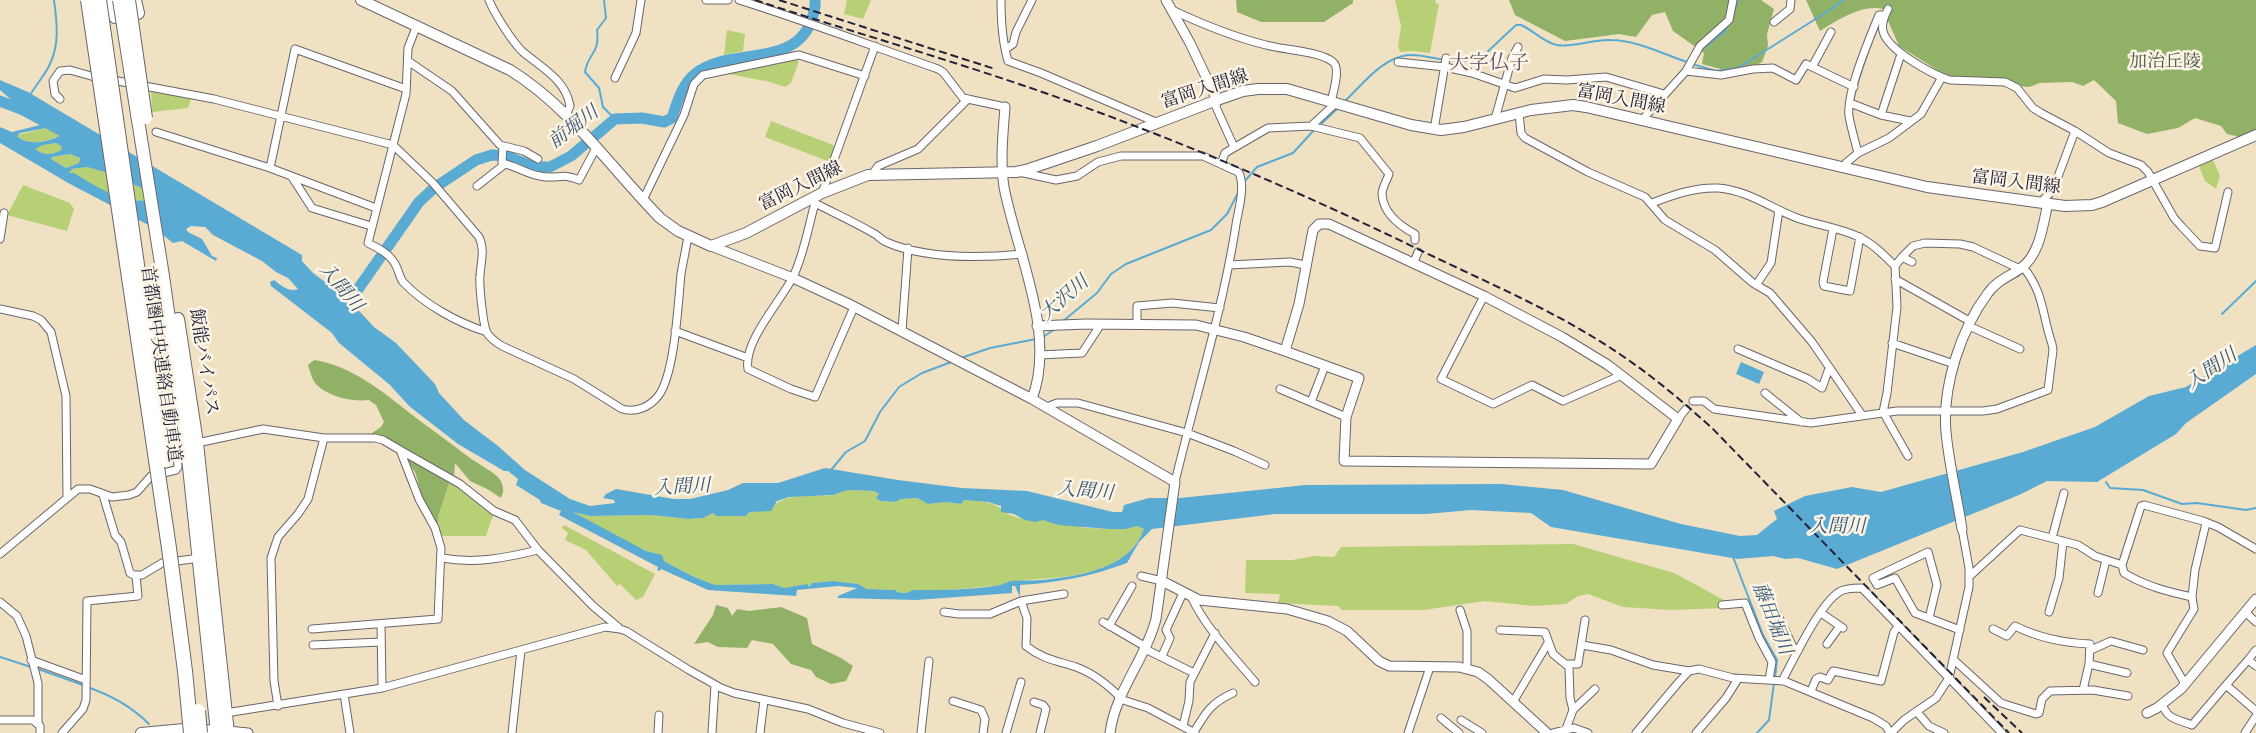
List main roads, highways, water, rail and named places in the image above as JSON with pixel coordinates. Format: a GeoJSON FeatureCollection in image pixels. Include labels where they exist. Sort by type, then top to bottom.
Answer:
{"type":"FeatureCollection","features":[{"type":"Feature","properties":{"kind":"highway","name":"首都圏中央連絡自動車道"},"geometry":{"type":"LineString","coordinates":[[88,0],[169,548],[191,733]]}},
{"type":"Feature","properties":{"kind":"highway","name":"首都圏中央連絡自動車道"},"geometry":{"type":"LineString","coordinates":[[99,0],[177,543],[193,660],[200,733]]}},
{"type":"Feature","properties":{"kind":"highway"},"geometry":{"type":"LineString","coordinates":[[112,0],[121,70],[141,112]]}},
{"type":"Feature","properties":{"kind":"highway","name":"飯能バイパス"},"geometry":{"type":"LineString","coordinates":[[119,0],[141,112],[168,278],[192,446],[223,732]]}},
{"type":"Feature","properties":{"kind":"highway","name":"飯能バイパス"},"geometry":{"type":"LineString","coordinates":[[129,0],[141,112]]}},
{"type":"Feature","properties":{"kind":"highway"},"geometry":{"type":"LineString","coordinates":[[135,0],[147,78],[141,112]]}},
{"type":"Feature","properties":{"kind":"highway","name":"飯能バイパス"},"geometry":{"type":"LineString","coordinates":[[192,446],[200,558],[223,732]]}},
{"type":"Feature","properties":{"kind":"main road"},"geometry":{"type":"LineString","coordinates":[[361,0],[380,4]]}},
{"type":"Feature","properties":{"kind":"main road","name":"富岡入間線"},"geometry":{"type":"LineString","coordinates":[[380,4],[417,25],[510,70],[543,92],[660,218],[688,236],[711,246],[746,233],[813,201],[822,193],[848,181],[874,173],[1016,172],[1097,146],[1243,91],[1268,88],[1287,90],[1434,130],[1450,130],[1519,113],[1573,105],[1927,187],[2044,203],[2092,205],[2256,135]]}},
{"type":"Feature","properties":{"kind":"main road"},"geometry":{"type":"LineString","coordinates":[[141,733],[184,729],[223,732]]}},
{"type":"Feature","properties":{"kind":"water","name":"入間川"},"geometry":{"type":"Polygon","coordinates":[[[0,80],[28,92],[302,255],[302,261],[313,273],[349,300],[374,327],[396,343],[435,384],[439,393],[464,420],[525,470],[570,499],[590,506],[615,503],[614,500],[603,498],[606,494],[616,489],[674,499],[690,499],[728,490],[743,483],[778,483],[825,468],[962,488],[1027,491],[1113,512],[1122,512],[1124,505],[1149,498],[1180,498],[1306,485],[1501,484],[1563,490],[1681,524],[1740,536],[1757,535],[1777,519],[1774,511],[1805,496],[1852,487],[1881,492],[2023,452],[2095,427],[2149,396],[2186,387],[2256,345],[2256,374],[2186,423],[2176,434],[2097,482],[2047,481],[2019,495],[1837,569],[1798,558],[1785,559],[1773,556],[1738,559],[1551,527],[1531,513],[1471,510],[1426,514],[1275,514],[1152,529],[1139,542],[1127,563],[1101,572],[1074,578],[1020,585],[1020,597],[1015,586],[1012,586],[1012,593],[916,600],[838,598],[838,596],[857,588],[838,586],[797,590],[796,596],[708,590],[661,569],[660,571],[657,570],[658,567],[559,515],[561,511],[541,503],[540,500],[516,485],[518,479],[508,471],[504,471],[458,444],[409,406],[390,385],[339,343],[332,333],[271,286],[270,282],[274,280],[288,289],[298,289],[288,278],[276,272],[262,261],[213,235],[205,227],[191,226],[186,229],[202,239],[212,256],[217,258],[216,261],[182,241],[173,243],[154,228],[70,184],[0,143],[0,127],[12,132],[40,125],[0,90],[0,80]],[[57,126],[20,133],[17,136],[22,139],[41,142],[54,138],[64,132],[57,126]],[[56,143],[43,145],[35,149],[48,154],[62,150],[61,146],[56,143]],[[70,154],[52,157],[51,159],[66,168],[79,163],[80,158],[70,154]],[[87,167],[72,169],[69,173],[74,173],[113,195],[135,200],[157,198],[154,194],[112,174],[87,167]],[[848,490],[833,495],[789,497],[777,501],[771,511],[750,512],[746,516],[716,516],[713,513],[703,518],[689,519],[651,515],[590,516],[573,512],[646,551],[662,555],[664,561],[692,576],[715,585],[773,584],[784,588],[807,584],[809,587],[812,583],[833,581],[858,584],[867,589],[895,590],[901,593],[913,590],[978,588],[1000,585],[1011,581],[1042,580],[1087,573],[1116,562],[1128,553],[1137,543],[1144,529],[1137,526],[1125,529],[1109,529],[1058,525],[1043,520],[1035,522],[1025,520],[1014,514],[1001,512],[1001,506],[988,502],[964,500],[961,504],[946,502],[928,504],[917,498],[901,499],[895,502],[881,501],[876,498],[879,494],[874,491],[848,490]]]}},
{"type":"Feature","properties":{"kind":"water"},"geometry":{"type":"Polygon","coordinates":[[[1741,362],[1764,372],[1759,384],[1736,374],[1741,362]]]}},
{"type":"Feature","properties":{"kind":"waterway"},"geometry":{"type":"LineString","coordinates":[[30,95],[47,70],[55,50],[57,25],[54,0]]}},
{"type":"Feature","properties":{"kind":"waterway"},"geometry":{"type":"LineString","coordinates":[[604,0],[606,18],[597,30],[597,44],[586,65],[585,72],[599,88],[603,107],[615,119]]}},
{"type":"Feature","properties":{"kind":"waterway","name":"前堀川"},"geometry":{"type":"LineString","coordinates":[[335,304],[356,292],[419,202],[434,188],[476,160],[492,155],[507,156],[534,167],[550,167],[571,156],[615,119],[642,118],[664,122],[672,118],[683,88],[695,74],[709,66],[725,61],[760,55],[791,45],[803,35],[812,19],[815,0]]}},
{"type":"Feature","properties":{"kind":"waterway"},"geometry":{"type":"LineString","coordinates":[[1732,19],[1738,0]]}},
{"type":"Feature","properties":{"kind":"waterway"},"geometry":{"type":"LineString","coordinates":[[1692,64],[1716,71],[1738,68],[1843,0]]}},
{"type":"Feature","properties":{"kind":"waterway"},"geometry":{"type":"LineString","coordinates":[[1449,60],[1473,61],[1484,55],[1516,25],[1521,25],[1552,44],[1563,46],[1604,40],[1630,42],[1687,62]]}},
{"type":"Feature","properties":{"kind":"waterway"},"geometry":{"type":"LineString","coordinates":[[1697,57],[1699,52],[1724,32],[1728,25]]}},
{"type":"Feature","properties":{"kind":"waterway"},"geometry":{"type":"LineString","coordinates":[[1345,101],[1381,66],[1399,57],[1417,55],[1444,60]]}},
{"type":"Feature","properties":{"kind":"waterway","name":"入間川"},"geometry":{"type":"LineString","coordinates":[[0,101],[23,110],[77,139]]}},
{"type":"Feature","properties":{"kind":"waterway"},"geometry":{"type":"LineString","coordinates":[[1320,125],[1338,108]]}},
{"type":"Feature","properties":{"kind":"waterway","name":"大沢川"},"geometry":{"type":"LineString","coordinates":[[1244,182],[1257,167],[1293,153],[1314,130]]}},
{"type":"Feature","properties":{"kind":"waterway","name":"大沢川"},"geometry":{"type":"LineString","coordinates":[[1062,322],[1097,293],[1111,274],[1126,264],[1211,230],[1227,214],[1238,193]]}},
{"type":"Feature","properties":{"kind":"waterway"},"geometry":{"type":"LineString","coordinates":[[2222,314],[2256,281]]}},
{"type":"Feature","properties":{"kind":"waterway","name":"大沢川"},"geometry":{"type":"LineString","coordinates":[[1043,337],[1055,329]]}},
{"type":"Feature","properties":{"kind":"waterway","name":"大沢川"},"geometry":{"type":"LineString","coordinates":[[961,358],[990,348],[1036,339]]}},
{"type":"Feature","properties":{"kind":"waterway","name":"大沢川"},"geometry":{"type":"LineString","coordinates":[[831,470],[846,452],[865,441],[880,412],[899,387],[922,373],[954,361]]}},
{"type":"Feature","properties":{"kind":"waterway"},"geometry":{"type":"LineString","coordinates":[[2106,482],[2110,488],[2143,490],[2182,504],[2197,503],[2246,510],[2256,508]]}},
{"type":"Feature","properties":{"kind":"waterway","name":"藤田堀川"},"geometry":{"type":"LineString","coordinates":[[1733,557],[1763,635],[1777,660],[1775,678]]}},
{"type":"Feature","properties":{"kind":"waterway"},"geometry":{"type":"LineString","coordinates":[[0,657],[31,667]]}},
{"type":"Feature","properties":{"kind":"waterway"},"geometry":{"type":"LineString","coordinates":[[38,669],[83,685]]}},
{"type":"Feature","properties":{"kind":"waterway","name":"藤田堀川"},"geometry":{"type":"LineString","coordinates":[[1757,733],[1769,720],[1774,683]]}},
{"type":"Feature","properties":{"kind":"waterway"},"geometry":{"type":"LineString","coordinates":[[87,687],[120,702],[149,724]]}},
{"type":"Feature","properties":{"kind":"railway"},"geometry":{"type":"LineString","coordinates":[[755,0],[1012,82],[1096,111],[1191,148],[1378,230],[1549,312],[1598,340],[1645,372],[1712,428],[2009,733]]}},
{"type":"Feature","properties":{"kind":"railway"},"geometry":{"type":"LineString","coordinates":[[779,0],[995,69]]}},
{"type":"Feature","properties":{"kind":"railway"},"geometry":{"type":"LineString","coordinates":[[1984,697],[2022,733]]}},
{"type":"Feature","properties":{"kind":"district","name":"大字仏子"},"geometry":{"type":"Point","coordinates":[1489,64]}},
{"type":"Feature","properties":{"kind":"park label","name":"加治丘陵"},"geometry":{"type":"Point","coordinates":[2165,63]}}]}
